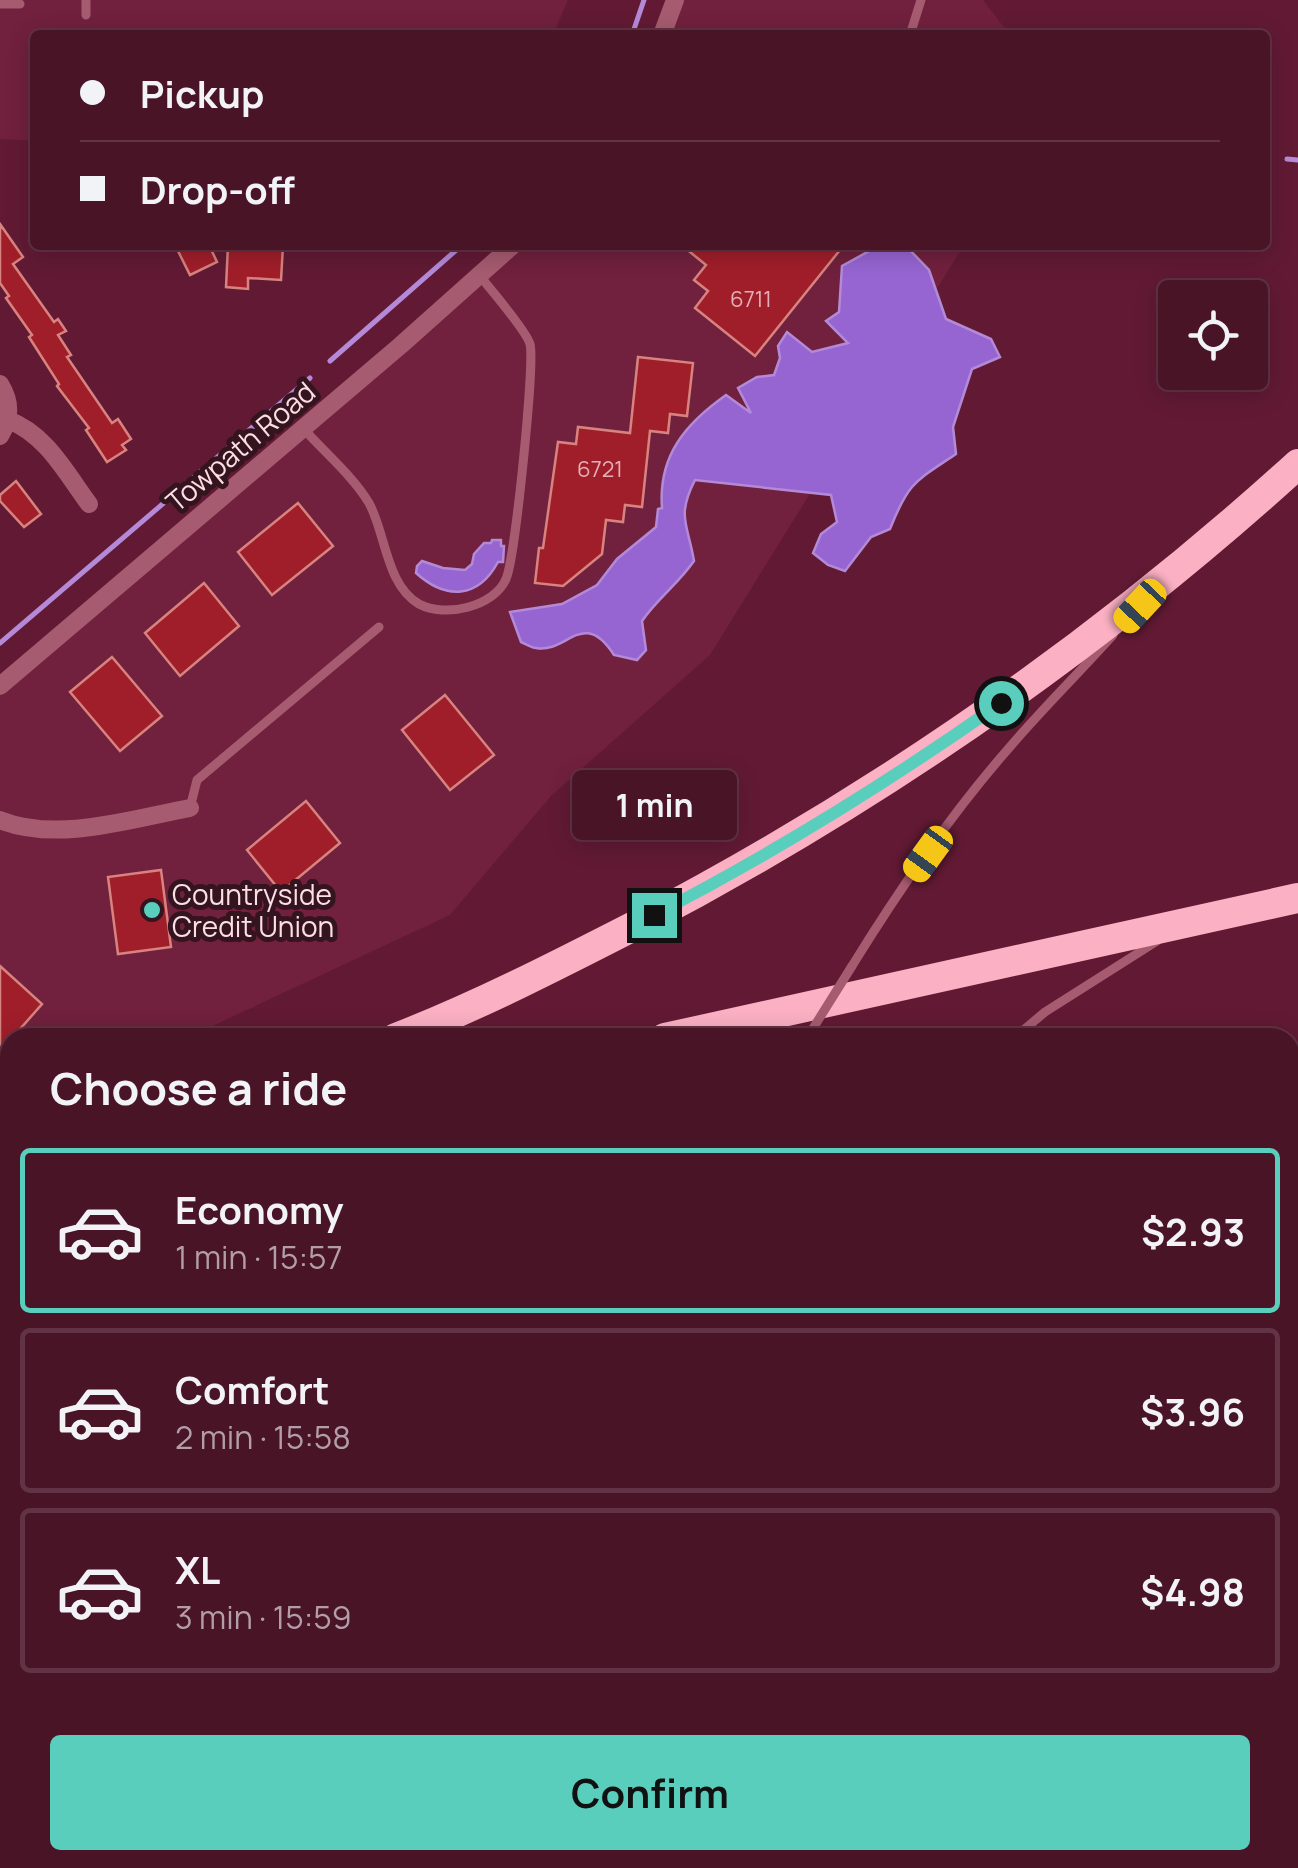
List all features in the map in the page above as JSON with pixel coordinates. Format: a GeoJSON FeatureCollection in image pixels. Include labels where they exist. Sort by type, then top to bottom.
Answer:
{"type":"FeatureCollection","features":[{"type":"Feature","properties":{"kind":"highway"},"geometry":{"type":"LineString","coordinates":[[418,1028],[568,960],[784,843],[939,746],[1032,682],[1166,578],[1298,464]]}},
{"type":"Feature","properties":{"kind":"highway"},"geometry":{"type":"LineString","coordinates":[[710,1028],[1298,898]]}},
{"type":"Feature","properties":{"kind":"street"},"geometry":{"type":"LineString","coordinates":[[664,30],[675,0]]}},
{"type":"Feature","properties":{"kind":"street","name":"Towpath Road"},"geometry":{"type":"LineString","coordinates":[[0,686],[508,250]]}},
{"type":"Feature","properties":{"kind":"street"},"geometry":{"type":"LineString","coordinates":[[0,384],[10,408],[4,428],[27,427],[43,442],[89,504]]}},
{"type":"Feature","properties":{"kind":"street"},"geometry":{"type":"LineString","coordinates":[[0,820],[13,825],[68,828],[114,824],[190,808]]}},
{"type":"Feature","properties":{"kind":"lane"},"geometry":{"type":"LineString","coordinates":[[86,0],[86,15]]}},
{"type":"Feature","properties":{"kind":"lane"},"geometry":{"type":"LineString","coordinates":[[912,30],[922,0]]}},
{"type":"Feature","properties":{"kind":"lane"},"geometry":{"type":"LineString","coordinates":[[0,4],[20,4]]}},
{"type":"Feature","properties":{"kind":"lane"},"geometry":{"type":"LineString","coordinates":[[303,428],[368,501],[384,536],[394,576],[418,604],[448,611],[491,599],[506,579],[517,513],[530,342],[480,276]]}},
{"type":"Feature","properties":{"kind":"lane"},"geometry":{"type":"LineString","coordinates":[[812,1028],[887,909],[988,774],[1166,578]]}},
{"type":"Feature","properties":{"kind":"lane"},"geometry":{"type":"LineString","coordinates":[[190,808],[197,780],[379,627]]}},
{"type":"Feature","properties":{"kind":"lane"},"geometry":{"type":"LineString","coordinates":[[1026,1028],[1184,924]]}},
{"type":"Feature","properties":{"kind":"shaded area"},"geometry":{"type":"Polygon","coordinates":[[[0,0],[568,0],[555,30],[30,30],[30,141],[0,139],[0,0]]]}},
{"type":"Feature","properties":{"kind":"shaded area"},"geometry":{"type":"Polygon","coordinates":[[[675,0],[983,0],[1006,30],[664,30],[675,0]]]}},
{"type":"Feature","properties":{"kind":"shaded area"},"geometry":{"type":"Polygon","coordinates":[[[507,250],[961,250],[710,655],[551,796],[450,915],[208,1028],[0,1028],[0,686],[507,250]]]}},
{"type":"Feature","properties":{"kind":"shaded area"},"geometry":{"type":"Polygon","coordinates":[[[871,250],[910,250],[929,270],[946,319],[991,339],[1000,357],[972,369],[953,427],[956,454],[915,484],[890,529],[871,537],[845,571],[828,565],[813,553],[821,534],[837,522],[831,495],[695,480],[685,512],[694,561],[642,621],[646,650],[637,660],[614,655],[593,634],[584,633],[547,648],[521,642],[510,612],[562,604],[597,585],[617,559],[656,527],[665,472],[677,443],[698,418],[726,395],[751,413],[738,388],[757,377],[774,375],[780,358],[778,346],[787,332],[812,352],[848,343],[826,321],[839,312],[842,266],[871,250]]]}},
{"type":"Feature","properties":{"kind":"shaded area"},"geometry":{"type":"Polygon","coordinates":[[[492,540],[501,540],[504,546],[503,562],[498,562],[471,589],[461,592],[439,588],[416,573],[422,561],[465,570],[472,564],[474,554],[492,540]]]}},
{"type":"Feature","properties":{"kind":"building"},"geometry":{"type":"Polygon","coordinates":[[[0,224],[23,257],[13,264],[54,322],[58,319],[66,331],[58,335],[71,355],[67,357],[112,423],[118,419],[131,439],[122,445],[126,450],[107,462],[6,298],[9,296],[0,283],[0,224]]]}},
{"type":"Feature","properties":{"kind":"building"},"geometry":{"type":"Polygon","coordinates":[[[178,250],[211,250],[217,262],[190,275],[178,250]]]}},
{"type":"Feature","properties":{"kind":"building"},"geometry":{"type":"Polygon","coordinates":[[[228,250],[283,250],[281,280],[248,278],[248,289],[226,287],[228,250]]]}},
{"type":"Feature","properties":{"kind":"building"},"geometry":{"type":"Polygon","coordinates":[[[840,250],[755,356],[695,308],[708,291],[694,280],[706,265],[690,252],[840,250]]]}},
{"type":"Feature","properties":{"kind":"building"},"geometry":{"type":"Polygon","coordinates":[[[638,357],[693,363],[687,416],[670,414],[668,433],[650,431],[642,507],[625,505],[623,522],[606,520],[602,554],[563,586],[535,583],[558,442],[576,444],[578,427],[630,433],[638,357]]]}},
{"type":"Feature","properties":{"kind":"building"},"geometry":{"type":"Polygon","coordinates":[[[16,481],[41,514],[24,527],[0,501],[0,495],[16,481]]]}},
{"type":"Feature","properties":{"kind":"building"},"geometry":{"type":"Polygon","coordinates":[[[298,503],[333,546],[272,595],[238,552],[298,503]]]}},
{"type":"Feature","properties":{"kind":"building"},"geometry":{"type":"Polygon","coordinates":[[[204,583],[239,626],[180,676],[145,633],[204,583]]]}},
{"type":"Feature","properties":{"kind":"building"},"geometry":{"type":"Polygon","coordinates":[[[112,657],[162,716],[120,751],[70,692],[112,657]]]}},
{"type":"Feature","properties":{"kind":"building"},"geometry":{"type":"Polygon","coordinates":[[[445,695],[494,755],[450,790],[402,730],[445,695]]]}},
{"type":"Feature","properties":{"kind":"building"},"geometry":{"type":"Polygon","coordinates":[[[306,801],[340,843],[281,892],[247,850],[306,801]]]}},
{"type":"Feature","properties":{"kind":"building"},"geometry":{"type":"Polygon","coordinates":[[[161,870],[171,947],[118,954],[108,877],[161,870]]]}},
{"type":"Feature","properties":{"kind":"building"},"geometry":{"type":"Polygon","coordinates":[[[0,966],[42,1004],[21,1028],[0,1028],[0,966]]]}},
{"type":"Feature","properties":{"kind":"waterway"},"geometry":{"type":"LineString","coordinates":[[634,30],[644,0]]}},
{"type":"Feature","properties":{"kind":"waterway"},"geometry":{"type":"LineString","coordinates":[[1287,159],[1298,160]]}},
{"type":"Feature","properties":{"kind":"waterway"},"geometry":{"type":"LineString","coordinates":[[330,361],[456,250]]}},
{"type":"Feature","properties":{"kind":"waterway"},"geometry":{"type":"LineString","coordinates":[[0,643],[310,378]]}},
{"type":"Feature","properties":{"kind":"place","name":"Countryside Credit Union"},"geometry":{"type":"Point","coordinates":[152,910]}},
{"type":"Feature","properties":{"kind":"route"},"geometry":{"type":"LineString","coordinates":[[654,915],[784,843],[1001,703]]}}]}
